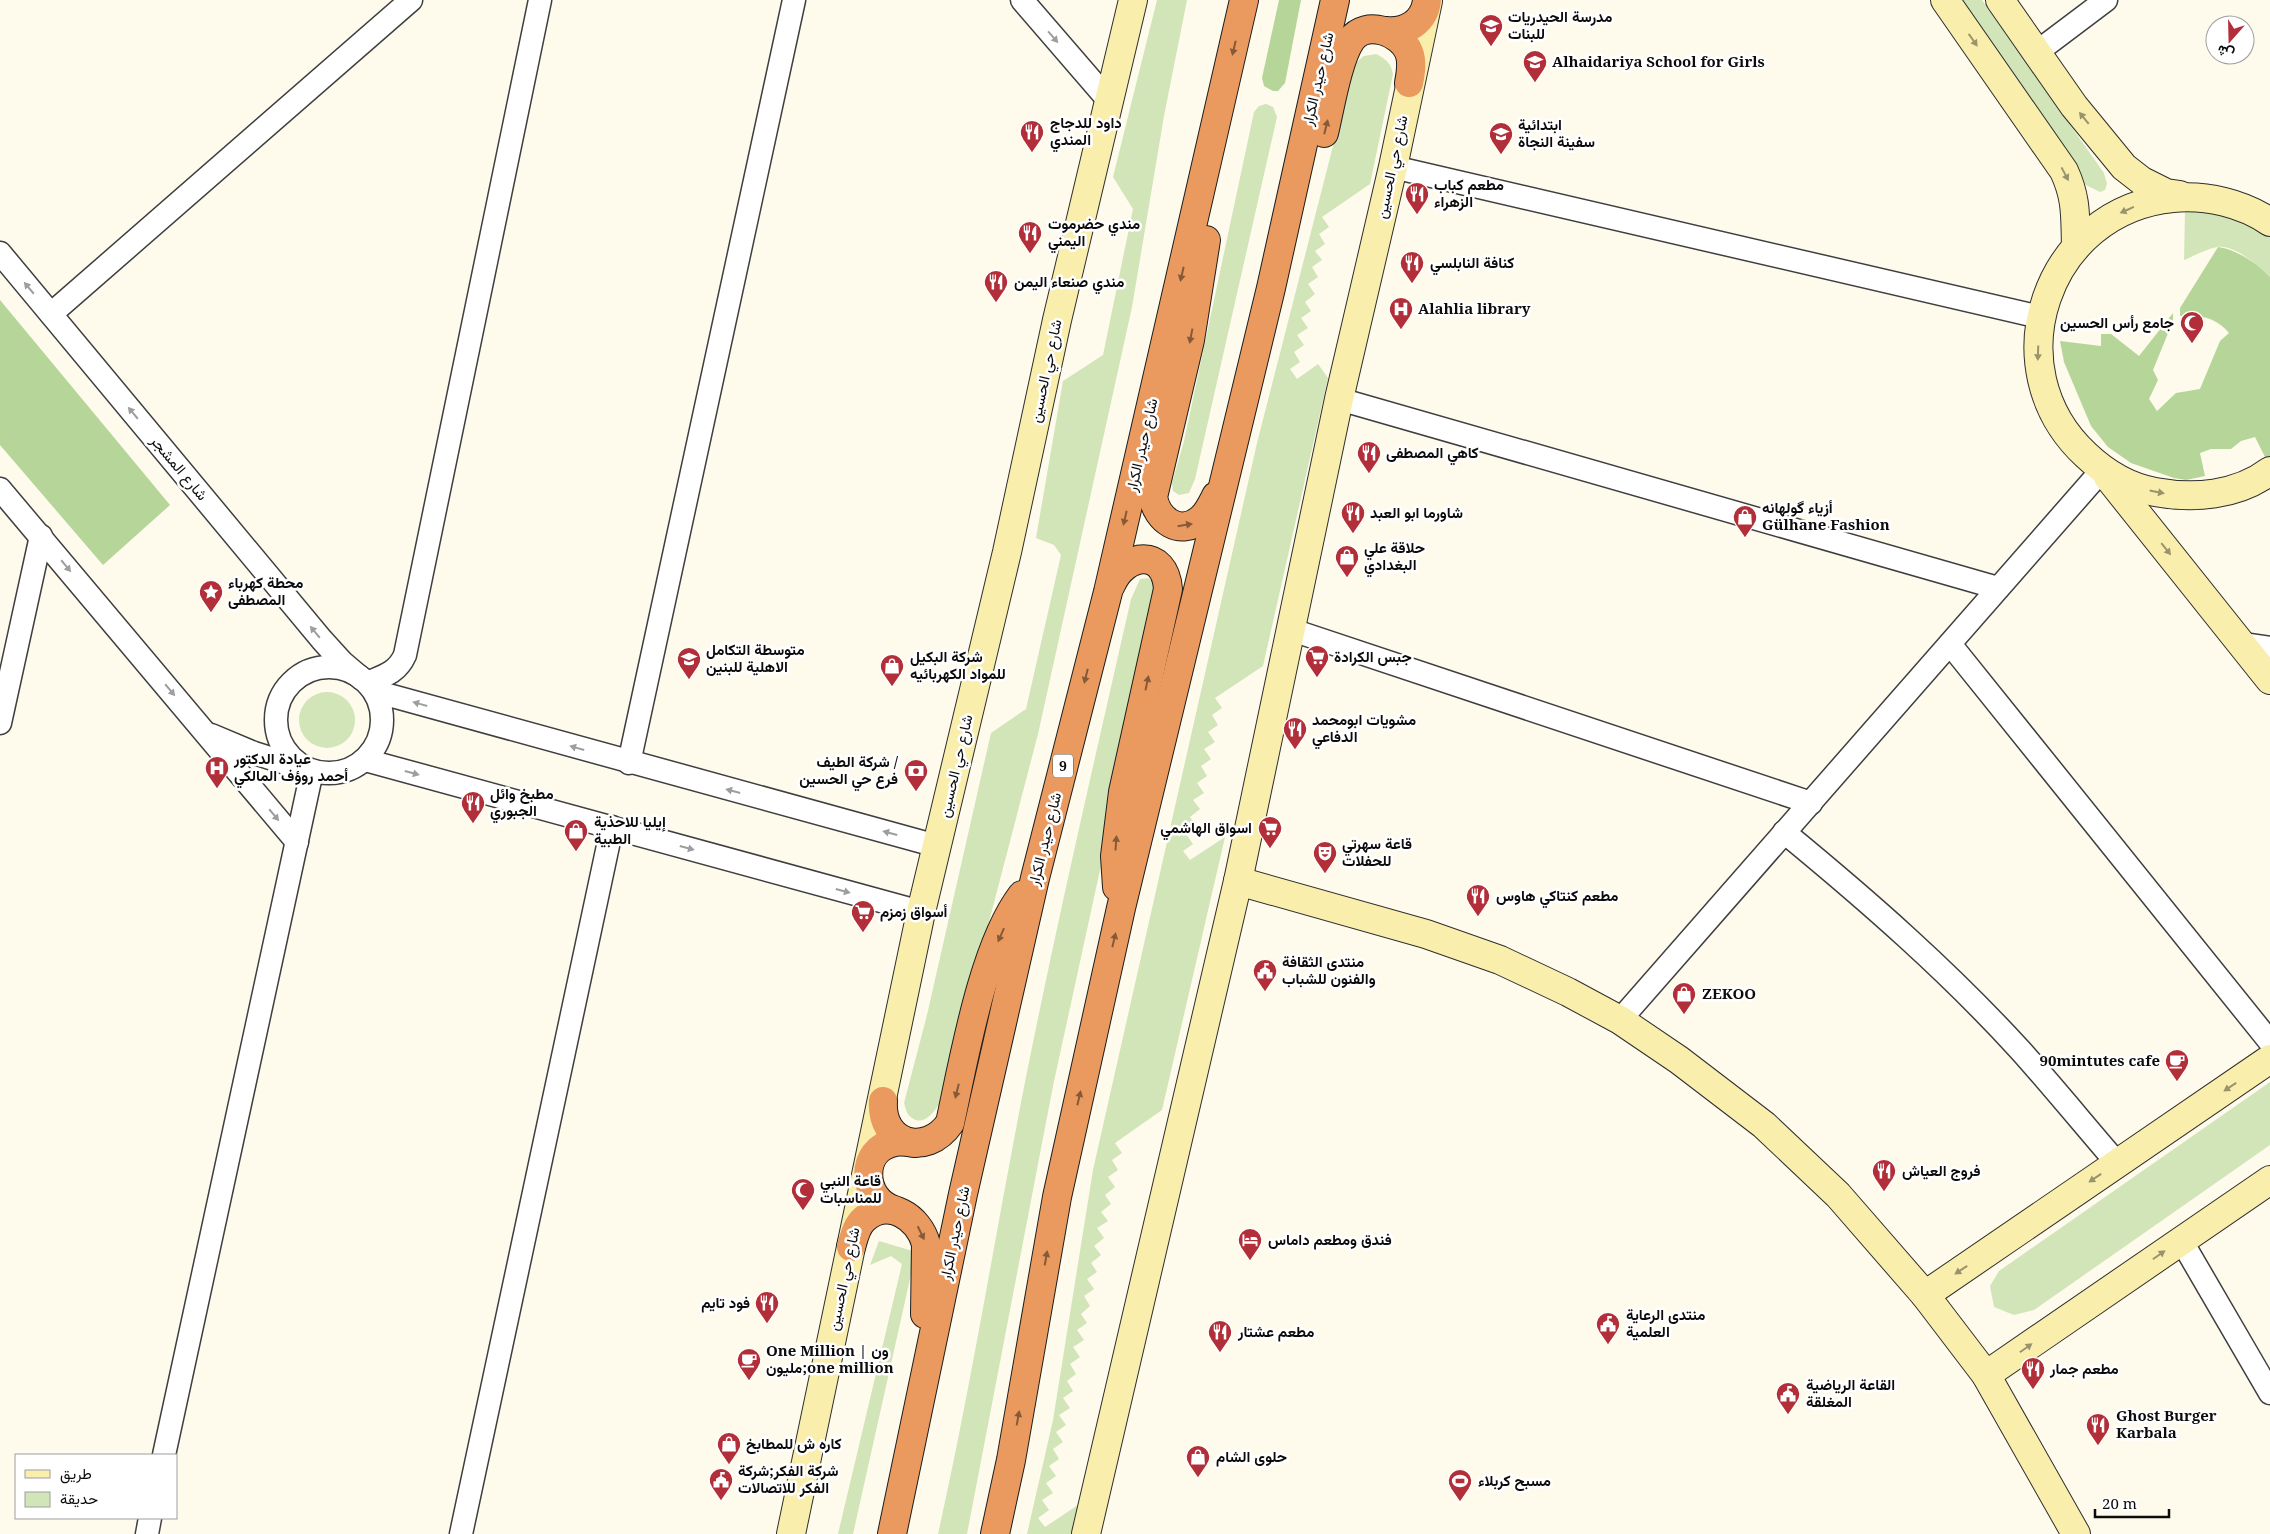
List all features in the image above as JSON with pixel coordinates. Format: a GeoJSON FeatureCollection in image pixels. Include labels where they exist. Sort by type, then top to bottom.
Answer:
{"type":"FeatureCollection","features":[{"type":"Feature","properties":{"kind":"highway","name":"شارع حيدر الكرار"},"geometry":{"type":"LineString","coordinates":[[994,1534],[1011,1460],[1057,1198],[1121,908],[1271,288],[1335,0]]}},
{"type":"Feature","properties":{"kind":"highway","name":"شارع حيدر الكرار"},"geometry":{"type":"LineString","coordinates":[[892,1534],[926,1368],[1035,878],[1108,592],[1244,1]]}},
{"type":"Feature","properties":{"kind":"highway"},"geometry":{"type":"LineString","coordinates":[[1271,288],[1288,260],[1297,236],[1348,46],[1353,38],[1360,33],[1376,29],[1386,31],[1402,30],[1411,27],[1419,20],[1427,1]]}},
{"type":"Feature","properties":{"kind":"highway"},"geometry":{"type":"LineString","coordinates":[[1386,31],[1399,38],[1409,52],[1411,61],[1409,83]]}},
{"type":"Feature","properties":{"kind":"highway"},"geometry":{"type":"LineString","coordinates":[[1207,166],[1209,200],[1199,290],[1190,340],[1153,497],[1155,508],[1160,517],[1177,527],[1195,523],[1210,508],[1225,474]]}},
{"type":"Feature","properties":{"kind":"highway"},"geometry":{"type":"LineString","coordinates":[[1108,592],[1116,574],[1132,560],[1143,559],[1153,562],[1162,569],[1167,578],[1168,589],[1123,792],[1117,831],[1116,881],[1121,908]]}},
{"type":"Feature","properties":{"kind":"highway"},"geometry":{"type":"LineString","coordinates":[[926,1368],[926,1244],[916,1223],[903,1212],[894,1210],[879,1202],[873,1195],[869,1186],[869,1167],[878,1150],[886,1145],[895,1142],[914,1143],[934,1139],[942,1133],[950,1122],[980,996],[996,946],[1019,899],[1035,878]]}},
{"type":"Feature","properties":{"kind":"highway"},"geometry":{"type":"LineString","coordinates":[[883,1101],[883,1111],[889,1129],[896,1136],[914,1143]]}},
{"type":"Feature","properties":{"kind":"highway"},"geometry":{"type":"LineString","coordinates":[[851,1246],[856,1231],[864,1219],[874,1212],[894,1210]]}},
{"type":"Feature","properties":{"kind":"highway"},"geometry":{"type":"LineString","coordinates":[[1011,1460],[1017,1492],[1013,1534]]}},
{"type":"Feature","properties":{"kind":"street"},"geometry":{"type":"LineString","coordinates":[[51,314],[411,0]]}},
{"type":"Feature","properties":{"kind":"street"},"geometry":{"type":"LineString","coordinates":[[368,684],[390,674],[399,667],[405,655],[540,0]]}},
{"type":"Feature","properties":{"kind":"street"},"geometry":{"type":"LineString","coordinates":[[629,762],[794,0]]}},
{"type":"Feature","properties":{"kind":"street"},"geometry":{"type":"LineString","coordinates":[[1022,0],[1110,102]]}},
{"type":"Feature","properties":{"kind":"street","name":"شارع حي الحسين"},"geometry":{"type":"LineString","coordinates":[[790,1534],[883,1101],[921,912],[1007,552],[1057,320],[1133,0]]}},
{"type":"Feature","properties":{"kind":"street"},"geometry":{"type":"LineString","coordinates":[[1945,0],[2064,171],[2076,206],[2076,246]]}},
{"type":"Feature","properties":{"kind":"street"},"geometry":{"type":"LineString","coordinates":[[2000,0],[2074,106],[2124,166],[2142,181],[2166,193],[2225,201],[2259,214],[2270,222]]}},
{"type":"Feature","properties":{"kind":"street"},"geometry":{"type":"LineString","coordinates":[[2037,52],[2106,0]]}},
{"type":"Feature","properties":{"kind":"street","name":"شارع حي الحسين"},"geometry":{"type":"LineString","coordinates":[[1086,1534],[1238,881],[1339,399],[1393,167],[1427,1]]}},
{"type":"Feature","properties":{"kind":"street"},"geometry":{"type":"LineString","coordinates":[[1393,167],[2040,317]]}},
{"type":"Feature","properties":{"kind":"street"},"geometry":{"type":"LineString","coordinates":[[2189,197],[2157,200],[2127,209],[2099,225],[2076,246],[2053,279],[2040,317],[2038,360],[2048,403],[2070,440],[2102,470],[2257,646],[2270,680]]}},
{"type":"Feature","properties":{"kind":"street","name":"شارع المشجر"},"geometry":{"type":"LineString","coordinates":[[0,253],[322,640],[342,662],[368,684]]}},
{"type":"Feature","properties":{"kind":"street"},"geometry":{"type":"LineString","coordinates":[[1339,399],[1998,588]]}},
{"type":"Feature","properties":{"kind":"street"},"geometry":{"type":"LineString","coordinates":[[2102,470],[2139,489],[2180,497],[2222,493],[2261,478],[2270,471]]}},
{"type":"Feature","properties":{"kind":"street"},"geometry":{"type":"LineString","coordinates":[[1620,1020],[2102,470]]}},
{"type":"Feature","properties":{"kind":"street"},"geometry":{"type":"LineString","coordinates":[[0,488],[297,842]]}},
{"type":"Feature","properties":{"kind":"street"},"geometry":{"type":"LineString","coordinates":[[0,723],[41,536]]}},
{"type":"Feature","properties":{"kind":"street"},"geometry":{"type":"LineString","coordinates":[[1292,630],[1811,803]]}},
{"type":"Feature","properties":{"kind":"street"},"geometry":{"type":"LineString","coordinates":[[1950,644],[2270,1042]]}},
{"type":"Feature","properties":{"kind":"street"},"geometry":{"type":"LineString","coordinates":[[309,770],[293,760],[282,748],[276,732],[275,716],[283,693],[300,675],[315,668],[331,667],[347,670],[368,684],[629,762],[937,846]]}},
{"type":"Feature","properties":{"kind":"street"},"geometry":{"type":"LineString","coordinates":[[204,731],[254,754],[325,774],[339,773],[365,760],[374,748],[380,734],[382,720],[380,705],[368,684]]}},
{"type":"Feature","properties":{"kind":"street"},"geometry":{"type":"LineString","coordinates":[[365,760],[921,912]]}},
{"type":"Feature","properties":{"kind":"street"},"geometry":{"type":"LineString","coordinates":[[164,1454],[297,842],[309,770]]}},
{"type":"Feature","properties":{"kind":"street"},"geometry":{"type":"LineString","coordinates":[[461,1534],[612,828]]}},
{"type":"Feature","properties":{"kind":"street"},"geometry":{"type":"LineString","coordinates":[[1784,832],[1865,898],[1939,967],[2020,1051],[2117,1163]]}},
{"type":"Feature","properties":{"kind":"street"},"geometry":{"type":"LineString","coordinates":[[1238,881],[1426,934],[1500,960],[1568,992],[1620,1020],[1679,1060],[1764,1125],[1838,1195],[1925,1295],[1986,1376],[2076,1534]]}},
{"type":"Feature","properties":{"kind":"street"},"geometry":{"type":"LineString","coordinates":[[1925,1295],[2270,1059]]}},
{"type":"Feature","properties":{"kind":"street"},"geometry":{"type":"LineString","coordinates":[[1986,1376],[2270,1180]]}},
{"type":"Feature","properties":{"kind":"street"},"geometry":{"type":"LineString","coordinates":[[2181,1240],[2270,1393]]}},
{"type":"Feature","properties":{"kind":"street"},"geometry":{"type":"LineString","coordinates":[[147,1534],[150,1519]]}},
{"type":"Feature","properties":{"kind":"green space"},"geometry":{"type":"Polygon","coordinates":[[[1157,0],[1187,0],[1164,116],[1132,307],[1038,734],[943,1098],[928,1118],[918,1120],[907,1113],[904,1103],[927,1015],[991,733],[1026,709],[1061,555],[1054,545],[1036,538],[1063,381],[1103,355],[1133,209],[1113,177],[1157,0]]]}},
{"type":"Feature","properties":{"kind":"green space"},"geometry":{"type":"Polygon","coordinates":[[[1279,0],[1301,0],[1285,83],[1278,91],[1273,91],[1264,86],[1262,78],[1279,0]]]}},
{"type":"Feature","properties":{"kind":"green space"},"geometry":{"type":"Polygon","coordinates":[[[1956,0],[1982,0],[2104,173],[2107,184],[2105,190],[2100,192],[2086,185],[1956,0]]]}},
{"type":"Feature","properties":{"kind":"green space"},"geometry":{"type":"Polygon","coordinates":[[[1376,54],[1388,62],[1393,74],[1370,184],[1322,217],[1329,227],[1319,234],[1325,244],[1315,251],[1322,260],[1312,267],[1318,277],[1308,284],[1315,294],[1305,302],[1311,311],[1301,318],[1308,328],[1297,335],[1304,345],[1294,352],[1300,362],[1290,369],[1297,379],[1318,364],[1328,378],[1263,666],[1215,698],[1222,708],[1212,715],[1218,725],[1208,732],[1215,742],[1204,749],[1211,759],[1201,766],[1207,776],[1197,783],[1204,793],[1193,800],[1200,809],[1190,817],[1197,827],[1186,834],[1193,844],[1183,851],[1190,860],[1225,837],[1162,1110],[1115,1143],[1122,1153],[1112,1160],[1118,1170],[1108,1177],[1115,1187],[1105,1195],[1111,1204],[1101,1212],[1108,1221],[1097,1228],[1104,1238],[1094,1246],[1101,1255],[1091,1263],[1097,1272],[1087,1279],[1094,1289],[1084,1296],[1090,1306],[1081,1314],[1087,1323],[1077,1330],[1084,1340],[1073,1347],[1080,1357],[1070,1364],[1076,1374],[1067,1381],[1073,1391],[1063,1398],[1070,1408],[1059,1415],[1066,1425],[1056,1432],[1063,1442],[1053,1449],[1059,1459],[1049,1466],[1056,1476],[1046,1483],[1053,1493],[1042,1500],[1049,1510],[1038,1518],[1045,1527],[1081,1503],[1073,1534],[1027,1534],[1053,1420],[1093,1170],[1257,443],[1354,64],[1364,56],[1376,54]]]}},
{"type":"Feature","properties":{"kind":"green space"},"geometry":{"type":"Polygon","coordinates":[[[1266,104],[1273,107],[1277,117],[1195,479],[1189,493],[1179,495],[1173,491],[1172,483],[1184,441],[1254,112],[1259,106],[1266,104]]]}},
{"type":"Feature","properties":{"kind":"green space"},"geometry":{"type":"Polygon","coordinates":[[[2213,209],[2270,229],[2270,277],[2239,252],[2224,247],[2209,249],[2184,260],[2185,211],[2213,209]]]}},
{"type":"Feature","properties":{"kind":"green space"},"geometry":{"type":"Polygon","coordinates":[[[2218,247],[2233,251],[2246,258],[2270,277],[2270,460],[2265,457],[2255,437],[2241,441],[2231,449],[2211,449],[2200,453],[2205,476],[2186,480],[2174,478],[2131,463],[2108,447],[2091,426],[2064,362],[2060,341],[2101,346],[2101,334],[2111,334],[2139,356],[2173,313],[2173,321],[2153,370],[2158,380],[2149,399],[2157,411],[2176,393],[2200,389],[2220,341],[2229,333],[2219,324],[2208,318],[2180,316],[2180,308],[2218,247]]]}},
{"type":"Feature","properties":{"kind":"green space"},"geometry":{"type":"Polygon","coordinates":[[[0,300],[170,505],[103,565],[0,445],[0,300]]]}},
{"type":"Feature","properties":{"kind":"green space"},"geometry":{"type":"Polygon","coordinates":[[[1149,578],[1158,587],[1120,778],[1053,1086],[967,1534],[938,1534],[962,1420],[1026,1077],[1064,897],[1131,599],[1140,579],[1149,578]]]}},
{"type":"Feature","properties":{"kind":"green space"},"geometry":{"type":"Polygon","coordinates":[[[327,692],[338,694],[347,700],[353,709],[355,720],[353,731],[347,740],[338,746],[327,748],[316,746],[307,740],[301,731],[299,720],[301,709],[307,700],[316,694],[327,692]]]}},
{"type":"Feature","properties":{"kind":"green space"},"geometry":{"type":"Polygon","coordinates":[[[2270,1082],[2270,1145],[2034,1310],[2014,1315],[1994,1307],[1990,1286],[1999,1271],[2270,1082]]]}},
{"type":"Feature","properties":{"kind":"green space"},"geometry":{"type":"Polygon","coordinates":[[[879,1241],[916,1252],[853,1534],[838,1534],[902,1264],[891,1256],[870,1265],[879,1241]]]}},
{"type":"Feature","properties":{"kind":"place","name":"مدرسة الحيدريات للبنات"},"geometry":{"type":"Point","coordinates":[1491,47]}},
{"type":"Feature","properties":{"kind":"place","name":"Alhaidariya School for Girls"},"geometry":{"type":"Point","coordinates":[1535,83]}},
{"type":"Feature","properties":{"kind":"place","name":"داود للدجاج المندي"},"geometry":{"type":"Point","coordinates":[1032,153]}},
{"type":"Feature","properties":{"kind":"place","name":"ابتدائية سفينة النجاة"},"geometry":{"type":"Point","coordinates":[1501,155]}},
{"type":"Feature","properties":{"kind":"place","name":"مطعم كباب الزهراء"},"geometry":{"type":"Point","coordinates":[1417,215]}},
{"type":"Feature","properties":{"kind":"place","name":"مندي حضرموت اليمني"},"geometry":{"type":"Point","coordinates":[1030,254]}},
{"type":"Feature","properties":{"kind":"place","name":"كنافة النابلسي"},"geometry":{"type":"Point","coordinates":[1412,284]}},
{"type":"Feature","properties":{"kind":"place","name":"مندي صنعاء اليمن"},"geometry":{"type":"Point","coordinates":[996,303]}},
{"type":"Feature","properties":{"kind":"place","name":"Alahlia library"},"geometry":{"type":"Point","coordinates":[1401,330]}},
{"type":"Feature","properties":{"kind":"place","name":"جامع رأس الحسين"},"geometry":{"type":"Point","coordinates":[2192,344]}},
{"type":"Feature","properties":{"kind":"place","name":"كاهي المصطفى"},"geometry":{"type":"Point","coordinates":[1369,474]}},
{"type":"Feature","properties":{"kind":"place","name":"شاورما ابو العبد"},"geometry":{"type":"Point","coordinates":[1353,534]}},
{"type":"Feature","properties":{"kind":"place","name":"أزياء گولهانه Gülhane Fashion"},"geometry":{"type":"Point","coordinates":[1745,538]}},
{"type":"Feature","properties":{"kind":"place","name":"حلاقة علي البغدادي"},"geometry":{"type":"Point","coordinates":[1347,578]}},
{"type":"Feature","properties":{"kind":"place","name":"محطة كهرباء المصطفى"},"geometry":{"type":"Point","coordinates":[211,613]}},
{"type":"Feature","properties":{"kind":"place","name":"جبس الكرادة"},"geometry":{"type":"Point","coordinates":[1317,678]}},
{"type":"Feature","properties":{"kind":"place","name":"متوسطة التكامل الاهلية للبنين"},"geometry":{"type":"Point","coordinates":[689,680]}},
{"type":"Feature","properties":{"kind":"place","name":"شركة البكيل للمواد الكهربائيه"},"geometry":{"type":"Point","coordinates":[892,687]}},
{"type":"Feature","properties":{"kind":"place","name":"مشويات ابومحمد الدفاعي"},"geometry":{"type":"Point","coordinates":[1295,750]}},
{"type":"Feature","properties":{"kind":"place","name":"عيادة الدكتور أحمد روؤف المالكي"},"geometry":{"type":"Point","coordinates":[217,789]}},
{"type":"Feature","properties":{"kind":"place","name":"شركة الطيف / فرع حي الحسين"},"geometry":{"type":"Point","coordinates":[916,792]}},
{"type":"Feature","properties":{"kind":"place","name":"مطبخ وائل الجبوري"},"geometry":{"type":"Point","coordinates":[473,824]}},
{"type":"Feature","properties":{"kind":"place","name":"اسواق الهاشمي"},"geometry":{"type":"Point","coordinates":[1270,849]}},
{"type":"Feature","properties":{"kind":"place","name":"إيليا للاحذية الطبية"},"geometry":{"type":"Point","coordinates":[576,852]}},
{"type":"Feature","properties":{"kind":"place","name":"قاعة سهرتي للحفلات"},"geometry":{"type":"Point","coordinates":[1325,874]}},
{"type":"Feature","properties":{"kind":"place","name":"مطعم كنتاكي هاوس"},"geometry":{"type":"Point","coordinates":[1478,917]}},
{"type":"Feature","properties":{"kind":"place","name":"أسواق زمزم"},"geometry":{"type":"Point","coordinates":[863,933]}},
{"type":"Feature","properties":{"kind":"place","name":"منتدى الثقافة والفنون للشباب"},"geometry":{"type":"Point","coordinates":[1265,992]}},
{"type":"Feature","properties":{"kind":"place","name":"ZEKOO"},"geometry":{"type":"Point","coordinates":[1684,1015]}},
{"type":"Feature","properties":{"kind":"place","name":"90mintutes cafe"},"geometry":{"type":"Point","coordinates":[2177,1082]}},
{"type":"Feature","properties":{"kind":"place","name":"فروج العياش"},"geometry":{"type":"Point","coordinates":[1884,1192]}},
{"type":"Feature","properties":{"kind":"place","name":"قاعة النبي للمناسبات"},"geometry":{"type":"Point","coordinates":[803,1211]}},
{"type":"Feature","properties":{"kind":"place","name":"فندق ومطعم داماس"},"geometry":{"type":"Point","coordinates":[1250,1261]}},
{"type":"Feature","properties":{"kind":"place","name":"فود تايم"},"geometry":{"type":"Point","coordinates":[767,1324]}},
{"type":"Feature","properties":{"kind":"place","name":"منتدى الرعاية العلمية"},"geometry":{"type":"Point","coordinates":[1608,1345]}},
{"type":"Feature","properties":{"kind":"place","name":"مطعم عشتار"},"geometry":{"type":"Point","coordinates":[1220,1353]}},
{"type":"Feature","properties":{"kind":"place","name":"One Million | ون مليون;one million"},"geometry":{"type":"Point","coordinates":[749,1381]}},
{"type":"Feature","properties":{"kind":"place","name":"مطعم جمار"},"geometry":{"type":"Point","coordinates":[2033,1390]}},
{"type":"Feature","properties":{"kind":"place","name":"القاعة الرياضية المغلقة"},"geometry":{"type":"Point","coordinates":[1788,1415]}},
{"type":"Feature","properties":{"kind":"place","name":"Ghost Burger Karbala"},"geometry":{"type":"Point","coordinates":[2098,1446]}},
{"type":"Feature","properties":{"kind":"place","name":"كاره ش للمطابخ"},"geometry":{"type":"Point","coordinates":[729,1465]}},
{"type":"Feature","properties":{"kind":"place","name":"حلوى الشام"},"geometry":{"type":"Point","coordinates":[1198,1478]}},
{"type":"Feature","properties":{"kind":"place","name":"شركة الفكر;شركة الفكر للاتصالات"},"geometry":{"type":"Point","coordinates":[721,1501]}},
{"type":"Feature","properties":{"kind":"place","name":"مسبح كربلاء"},"geometry":{"type":"Point","coordinates":[1460,1502]}}]}
